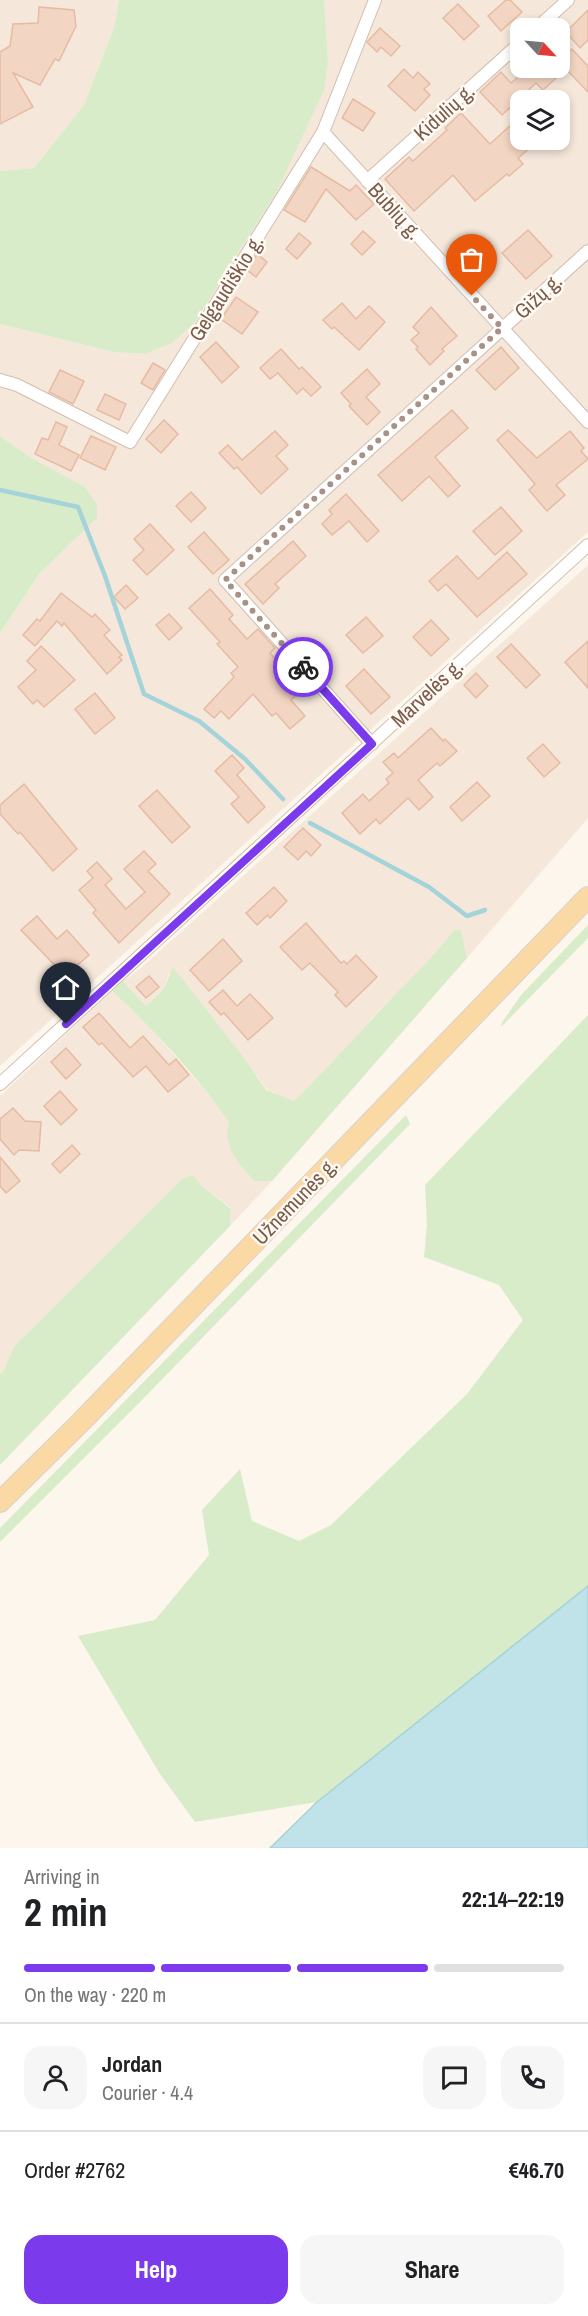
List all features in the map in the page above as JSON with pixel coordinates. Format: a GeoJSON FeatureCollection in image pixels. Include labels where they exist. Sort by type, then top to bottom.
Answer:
{"type":"FeatureCollection","features":[{"type":"Feature","properties":{"kind":"main road","name":"Užnemunės g."},"geometry":{"type":"LineString","coordinates":[[0,1502],[102,1401],[588,897]]}},
{"type":"Feature","properties":{"kind":"street","name":"Gelgaudiškio g."},"geometry":{"type":"LineString","coordinates":[[0,380],[17,385],[130,442],[323,132],[375,0]]}},
{"type":"Feature","properties":{"kind":"street"},"geometry":{"type":"LineString","coordinates":[[548,18],[568,0]]}},
{"type":"Feature","properties":{"kind":"street","name":"Kidulių g."},"geometry":{"type":"LineString","coordinates":[[367,181],[510,52]]}},
{"type":"Feature","properties":{"kind":"street","name":"Bublių g."},"geometry":{"type":"LineString","coordinates":[[323,132],[588,422]]}},
{"type":"Feature","properties":{"kind":"street","name":"Gižų g."},"geometry":{"type":"LineString","coordinates":[[372,744],[225,580],[588,251]]}},
{"type":"Feature","properties":{"kind":"street","name":"Marvelės g."},"geometry":{"type":"LineString","coordinates":[[0,1084],[588,545]]}},
{"type":"Feature","properties":{"kind":"shaded area"},"geometry":{"type":"Polygon","coordinates":[[[0,0],[119,0],[114,27],[84,105],[34,168],[0,171],[0,0]]]}},
{"type":"Feature","properties":{"kind":"shaded area"},"geometry":{"type":"Polygon","coordinates":[[[324,0],[588,0],[588,532],[0,1066],[0,633],[39,574],[97,518],[96,505],[0,436],[0,324],[113,352],[145,354],[328,60],[324,0]]]}},
{"type":"Feature","properties":{"kind":"shaded area"},"geometry":{"type":"Polygon","coordinates":[[[588,565],[588,818],[467,958],[461,930],[454,930],[442,947],[372,1018],[341,1055],[294,1101],[267,1090],[248,1063],[169,973],[163,990],[146,1006],[123,981],[141,968],[588,565]]]}},
{"type":"Feature","properties":{"kind":"shaded area"},"geometry":{"type":"Polygon","coordinates":[[[112,991],[147,1024],[216,1103],[230,1122],[234,1155],[254,1181],[272,1181],[230,1226],[231,1208],[202,1186],[193,1175],[182,1179],[14,1346],[0,1374],[0,1096],[112,991]]]}},
{"type":"Feature","properties":{"kind":"green space"},"geometry":{"type":"Polygon","coordinates":[[[119,0],[324,0],[328,60],[324,90],[277,191],[194,323],[172,343],[145,354],[113,352],[0,324],[0,171],[34,168],[84,105],[114,27],[119,0]]]}},
{"type":"Feature","properties":{"kind":"green space"},"geometry":{"type":"Polygon","coordinates":[[[0,436],[31,458],[85,487],[97,505],[97,518],[39,574],[0,633],[0,436]]]}},
{"type":"Feature","properties":{"kind":"green space"},"geometry":{"type":"Polygon","coordinates":[[[588,925],[588,938],[502,1026],[501,1024],[521,995],[588,925]]]}},
{"type":"Feature","properties":{"kind":"green space"},"geometry":{"type":"Polygon","coordinates":[[[454,930],[461,930],[467,958],[272,1181],[254,1181],[248,1174],[230,1147],[227,1131],[229,1122],[203,1087],[144,1022],[112,991],[123,981],[146,1006],[163,990],[173,967],[248,1063],[266,1090],[294,1101],[425,964],[454,930]]]}},
{"type":"Feature","properties":{"kind":"green space"},"geometry":{"type":"Polygon","coordinates":[[[588,1015],[588,1586],[317,1802],[195,1822],[160,1774],[78,1636],[155,1620],[209,1555],[202,1510],[240,1469],[252,1521],[299,1541],[331,1525],[467,1394],[523,1320],[499,1285],[424,1257],[427,1225],[425,1185],[588,1015]]]}},
{"type":"Feature","properties":{"kind":"green space"},"geometry":{"type":"Polygon","coordinates":[[[406,1115],[410,1124],[140,1402],[0,1542],[0,1528],[406,1115]]]}},
{"type":"Feature","properties":{"kind":"green space"},"geometry":{"type":"Polygon","coordinates":[[[193,1175],[202,1186],[231,1209],[230,1226],[0,1465],[0,1374],[14,1346],[182,1179],[193,1175]]]}},
{"type":"Feature","properties":{"kind":"water"},"geometry":{"type":"Polygon","coordinates":[[[588,1586],[588,1848],[270,1848],[317,1802],[588,1586]]]}},
{"type":"Feature","properties":{"kind":"building"},"geometry":{"type":"Polygon","coordinates":[[[506,0],[510,0],[522,12],[515,18],[510,18],[510,23],[501,31],[488,16],[506,0]]]}},
{"type":"Feature","properties":{"kind":"building"},"geometry":{"type":"Polygon","coordinates":[[[458,4],[479,26],[464,40],[443,18],[458,4]]]}},
{"type":"Feature","properties":{"kind":"building"},"geometry":{"type":"Polygon","coordinates":[[[39,7],[74,10],[76,26],[59,61],[55,59],[40,85],[13,73],[33,107],[0,124],[0,52],[10,46],[13,24],[38,23],[39,7]]]}},
{"type":"Feature","properties":{"kind":"building"},"geometry":{"type":"Polygon","coordinates":[[[588,10],[588,40],[580,48],[570,37],[570,28],[588,10]]]}},
{"type":"Feature","properties":{"kind":"building"},"geometry":{"type":"Polygon","coordinates":[[[380,28],[400,46],[391,56],[381,47],[377,52],[367,42],[380,28]]]}},
{"type":"Feature","properties":{"kind":"building"},"geometry":{"type":"Polygon","coordinates":[[[572,49],[588,66],[588,92],[570,73],[570,51],[572,49]]]}},
{"type":"Feature","properties":{"kind":"building"},"geometry":{"type":"Polygon","coordinates":[[[404,69],[413,78],[418,72],[430,84],[424,89],[430,95],[415,111],[388,86],[404,69]]]}},
{"type":"Feature","properties":{"kind":"building"},"geometry":{"type":"Polygon","coordinates":[[[501,72],[511,83],[517,78],[556,78],[543,90],[536,83],[529,90],[510,90],[510,107],[502,115],[480,92],[501,72]]]}},
{"type":"Feature","properties":{"kind":"building"},"geometry":{"type":"Polygon","coordinates":[[[353,99],[375,113],[363,131],[342,118],[353,99]]]}},
{"type":"Feature","properties":{"kind":"building"},"geometry":{"type":"Polygon","coordinates":[[[461,113],[490,144],[510,126],[510,150],[527,150],[518,158],[523,164],[509,176],[507,174],[475,201],[453,175],[414,211],[385,179],[409,157],[413,161],[447,130],[445,128],[461,113]]]}},
{"type":"Feature","properties":{"kind":"building"},"geometry":{"type":"Polygon","coordinates":[[[311,167],[350,191],[356,185],[374,204],[356,220],[326,189],[305,222],[284,210],[311,167]]]}},
{"type":"Feature","properties":{"kind":"building"},"geometry":{"type":"Polygon","coordinates":[[[528,230],[552,256],[526,279],[502,253],[528,230]]]}},
{"type":"Feature","properties":{"kind":"building"},"geometry":{"type":"Polygon","coordinates":[[[363,231],[375,242],[362,255],[351,244],[363,231]]]}},
{"type":"Feature","properties":{"kind":"building"},"geometry":{"type":"Polygon","coordinates":[[[299,233],[311,243],[297,259],[286,249],[299,233]]]}},
{"type":"Feature","properties":{"kind":"building"},"geometry":{"type":"Polygon","coordinates":[[[257,254],[267,262],[256,277],[247,270],[257,254]]]}},
{"type":"Feature","properties":{"kind":"building"},"geometry":{"type":"Polygon","coordinates":[[[236,297],[258,312],[242,334],[221,319],[236,297]]]}},
{"type":"Feature","properties":{"kind":"building"},"geometry":{"type":"Polygon","coordinates":[[[342,303],[356,319],[369,306],[385,322],[359,350],[323,320],[342,303]]]}},
{"type":"Feature","properties":{"kind":"building"},"geometry":{"type":"Polygon","coordinates":[[[431,307],[457,336],[442,349],[444,351],[430,365],[411,340],[419,333],[413,327],[431,307]]]}},
{"type":"Feature","properties":{"kind":"building"},"geometry":{"type":"Polygon","coordinates":[[[216,342],[239,367],[222,383],[200,357],[216,342]]]}},
{"type":"Feature","properties":{"kind":"building"},"geometry":{"type":"Polygon","coordinates":[[[501,347],[519,368],[495,390],[476,370],[501,347]]]}},
{"type":"Feature","properties":{"kind":"building"},"geometry":{"type":"Polygon","coordinates":[[[281,349],[299,369],[302,367],[321,387],[311,396],[303,388],[297,394],[278,373],[270,379],[260,368],[281,349]]]}},
{"type":"Feature","properties":{"kind":"building"},"geometry":{"type":"Polygon","coordinates":[[[153,363],[165,370],[153,390],[141,383],[153,363]]]}},
{"type":"Feature","properties":{"kind":"building"},"geometry":{"type":"Polygon","coordinates":[[[367,369],[380,384],[366,397],[380,412],[367,425],[349,406],[351,404],[341,393],[367,369]]]}},
{"type":"Feature","properties":{"kind":"building"},"geometry":{"type":"Polygon","coordinates":[[[60,370],[84,381],[73,404],[49,392],[60,370]]]}},
{"type":"Feature","properties":{"kind":"building"},"geometry":{"type":"Polygon","coordinates":[[[105,394],[126,404],[119,420],[97,410],[105,394]]]}},
{"type":"Feature","properties":{"kind":"building"},"geometry":{"type":"Polygon","coordinates":[[[452,410],[468,428],[435,457],[460,486],[448,497],[429,476],[402,501],[378,475],[452,410]]]}},
{"type":"Feature","properties":{"kind":"building"},"geometry":{"type":"Polygon","coordinates":[[[164,420],[178,434],[161,453],[146,439],[164,420]]]}},
{"type":"Feature","properties":{"kind":"building"},"geometry":{"type":"Polygon","coordinates":[[[56,422],[67,427],[59,445],[79,455],[71,471],[35,454],[42,438],[48,440],[56,422]]]}},
{"type":"Feature","properties":{"kind":"building"},"geometry":{"type":"Polygon","coordinates":[[[508,430],[537,458],[570,431],[584,448],[581,451],[588,459],[556,485],[565,495],[547,511],[529,490],[535,484],[497,440],[508,430]]]}},
{"type":"Feature","properties":{"kind":"building"},"geometry":{"type":"Polygon","coordinates":[[[275,431],[288,445],[276,456],[288,469],[261,494],[237,467],[234,469],[219,453],[228,445],[242,460],[275,431]]]}},
{"type":"Feature","properties":{"kind":"building"},"geometry":{"type":"Polygon","coordinates":[[[91,436],[116,447],[105,470],[80,458],[91,436]]]}},
{"type":"Feature","properties":{"kind":"building"},"geometry":{"type":"Polygon","coordinates":[[[191,492],[206,508],[191,522],[176,506],[191,492]]]}},
{"type":"Feature","properties":{"kind":"building"},"geometry":{"type":"Polygon","coordinates":[[[346,494],[379,531],[367,542],[349,521],[332,535],[322,524],[332,514],[329,510],[346,494]]]}},
{"type":"Feature","properties":{"kind":"building"},"geometry":{"type":"Polygon","coordinates":[[[501,507],[522,531],[495,555],[473,531],[501,507]]]}},
{"type":"Feature","properties":{"kind":"building"},"geometry":{"type":"Polygon","coordinates":[[[150,524],[174,550],[147,575],[133,560],[144,550],[134,539],[150,524]]]}},
{"type":"Feature","properties":{"kind":"building"},"geometry":{"type":"Polygon","coordinates":[[[204,532],[229,560],[213,574],[188,547],[204,532]]]}},
{"type":"Feature","properties":{"kind":"building"},"geometry":{"type":"Polygon","coordinates":[[[293,541],[306,556],[275,584],[279,588],[263,604],[245,584],[293,541]]]}},
{"type":"Feature","properties":{"kind":"building"},"geometry":{"type":"Polygon","coordinates":[[[507,552],[527,574],[477,617],[446,584],[438,591],[429,581],[457,556],[478,579],[507,552]]]}},
{"type":"Feature","properties":{"kind":"building"},"geometry":{"type":"Polygon","coordinates":[[[126,585],[138,598],[125,609],[114,597],[126,585]]]}},
{"type":"Feature","properties":{"kind":"building"},"geometry":{"type":"Polygon","coordinates":[[[210,589],[233,615],[229,619],[247,639],[258,629],[275,648],[270,653],[303,689],[291,700],[305,716],[290,729],[276,713],[272,716],[253,694],[229,719],[221,711],[214,718],[204,709],[234,677],[231,673],[238,667],[217,644],[220,642],[189,608],[210,589]]]}},
{"type":"Feature","properties":{"kind":"building"},"geometry":{"type":"Polygon","coordinates":[[[61,593],[92,617],[95,614],[110,630],[104,635],[122,655],[119,657],[122,660],[107,674],[64,623],[62,626],[57,621],[35,646],[23,635],[37,619],[40,621],[61,593]]]}},
{"type":"Feature","properties":{"kind":"building"},"geometry":{"type":"Polygon","coordinates":[[[169,614],[182,628],[169,640],[156,625],[169,614]]]}},
{"type":"Feature","properties":{"kind":"building"},"geometry":{"type":"Polygon","coordinates":[[[366,617],[383,636],[363,653],[346,635],[366,617]]]}},
{"type":"Feature","properties":{"kind":"building"},"geometry":{"type":"Polygon","coordinates":[[[431,620],[449,639],[431,656],[413,637],[431,620]]]}},
{"type":"Feature","properties":{"kind":"building"},"geometry":{"type":"Polygon","coordinates":[[[588,641],[588,688],[565,662],[588,641]]]}},
{"type":"Feature","properties":{"kind":"building"},"geometry":{"type":"Polygon","coordinates":[[[511,644],[540,675],[526,688],[497,657],[511,644]]]}},
{"type":"Feature","properties":{"kind":"building"},"geometry":{"type":"Polygon","coordinates":[[[41,646],[75,680],[44,707],[37,700],[33,704],[18,687],[36,670],[27,661],[41,646]]]}},
{"type":"Feature","properties":{"kind":"building"},"geometry":{"type":"Polygon","coordinates":[[[364,669],[390,697],[371,714],[346,686],[364,669]]]}},
{"type":"Feature","properties":{"kind":"building"},"geometry":{"type":"Polygon","coordinates":[[[476,673],[488,686],[476,698],[464,685],[476,673]]]}},
{"type":"Feature","properties":{"kind":"building"},"geometry":{"type":"Polygon","coordinates":[[[95,693],[115,718],[95,734],[75,709],[95,693]]]}},
{"type":"Feature","properties":{"kind":"building"},"geometry":{"type":"Polygon","coordinates":[[[431,728],[457,751],[440,766],[437,763],[418,780],[433,797],[419,810],[408,798],[380,824],[376,819],[360,834],[342,813],[363,794],[369,801],[389,783],[386,779],[393,773],[383,762],[394,753],[398,758],[431,728]]]}},
{"type":"Feature","properties":{"kind":"building"},"geometry":{"type":"Polygon","coordinates":[[[543,744],[560,763],[544,777],[527,758],[543,744]]]}},
{"type":"Feature","properties":{"kind":"building"},"geometry":{"type":"Polygon","coordinates":[[[232,755],[244,768],[237,775],[265,807],[248,823],[231,804],[239,797],[215,771],[232,755]]]}},
{"type":"Feature","properties":{"kind":"building"},"geometry":{"type":"Polygon","coordinates":[[[477,782],[490,796],[462,821],[450,807],[477,782]]]}},
{"type":"Feature","properties":{"kind":"building"},"geometry":{"type":"Polygon","coordinates":[[[24,784],[77,849],[53,871],[20,832],[18,834],[0,814],[0,805],[24,784]]]}},
{"type":"Feature","properties":{"kind":"building"},"geometry":{"type":"Polygon","coordinates":[[[157,790],[190,827],[172,843],[139,806],[157,790]]]}},
{"type":"Feature","properties":{"kind":"building"},"geometry":{"type":"Polygon","coordinates":[[[303,828],[321,845],[311,856],[306,851],[298,860],[284,847],[303,828]]]}},
{"type":"Feature","properties":{"kind":"building"},"geometry":{"type":"Polygon","coordinates":[[[144,851],[156,864],[148,871],[170,894],[119,943],[93,913],[96,910],[79,890],[93,878],[87,871],[97,862],[112,879],[105,885],[126,909],[145,892],[124,869],[144,851]]]}},
{"type":"Feature","properties":{"kind":"building"},"geometry":{"type":"Polygon","coordinates":[[[274,887],[287,901],[270,918],[268,915],[257,925],[246,913],[274,887]]]}},
{"type":"Feature","properties":{"kind":"building"},"geometry":{"type":"Polygon","coordinates":[[[37,916],[57,939],[67,930],[89,955],[65,976],[21,930],[37,916]]]}},
{"type":"Feature","properties":{"kind":"building"},"geometry":{"type":"Polygon","coordinates":[[[306,923],[341,963],[344,961],[347,964],[356,955],[377,977],[346,1007],[335,995],[338,992],[310,963],[302,970],[280,947],[306,923]]]}},
{"type":"Feature","properties":{"kind":"building"},"geometry":{"type":"Polygon","coordinates":[[[223,939],[242,961],[209,991],[190,970],[223,939]]]}},
{"type":"Feature","properties":{"kind":"building"},"geometry":{"type":"Polygon","coordinates":[[[149,976],[159,987],[146,998],[136,987],[149,976]]]}},
{"type":"Feature","properties":{"kind":"building"},"geometry":{"type":"Polygon","coordinates":[[[223,990],[237,1006],[250,994],[273,1018],[248,1040],[224,1013],[221,1015],[209,1002],[223,990]]]}},
{"type":"Feature","properties":{"kind":"building"},"geometry":{"type":"Polygon","coordinates":[[[99,1013],[130,1048],[143,1036],[169,1065],[176,1059],[189,1075],[168,1092],[146,1066],[133,1077],[102,1043],[99,1045],[83,1027],[99,1013]]]}},
{"type":"Feature","properties":{"kind":"building"},"geometry":{"type":"Polygon","coordinates":[[[66,1048],[81,1065],[66,1079],[51,1062],[66,1048]]]}},
{"type":"Feature","properties":{"kind":"building"},"geometry":{"type":"Polygon","coordinates":[[[60,1091],[77,1110],[61,1125],[44,1106],[60,1091]]]}},
{"type":"Feature","properties":{"kind":"building"},"geometry":{"type":"Polygon","coordinates":[[[13,1108],[25,1121],[41,1122],[39,1151],[19,1150],[14,1155],[0,1139],[0,1119],[13,1108]]]}},
{"type":"Feature","properties":{"kind":"building"},"geometry":{"type":"Polygon","coordinates":[[[72,1145],[80,1154],[60,1173],[52,1164],[72,1145]]]}},
{"type":"Feature","properties":{"kind":"building"},"geometry":{"type":"Polygon","coordinates":[[[0,1157],[20,1181],[6,1193],[0,1186],[0,1157]]]}},
{"type":"Feature","properties":{"kind":"waterway"},"geometry":{"type":"LineString","coordinates":[[0,490],[78,507],[105,576],[144,694],[199,721],[245,759],[283,799]]}},
{"type":"Feature","properties":{"kind":"waterway"},"geometry":{"type":"LineString","coordinates":[[310,823],[429,887],[467,916],[485,910]]}},
{"type":"Feature","properties":{"kind":"way so far"},"geometry":{"type":"LineString","coordinates":[[303,667],[225,580],[502,328],[472,296]]}},
{"type":"Feature","properties":{"kind":"route"},"geometry":{"type":"LineString","coordinates":[[66,1024],[372,744],[303,667]]}}]}
